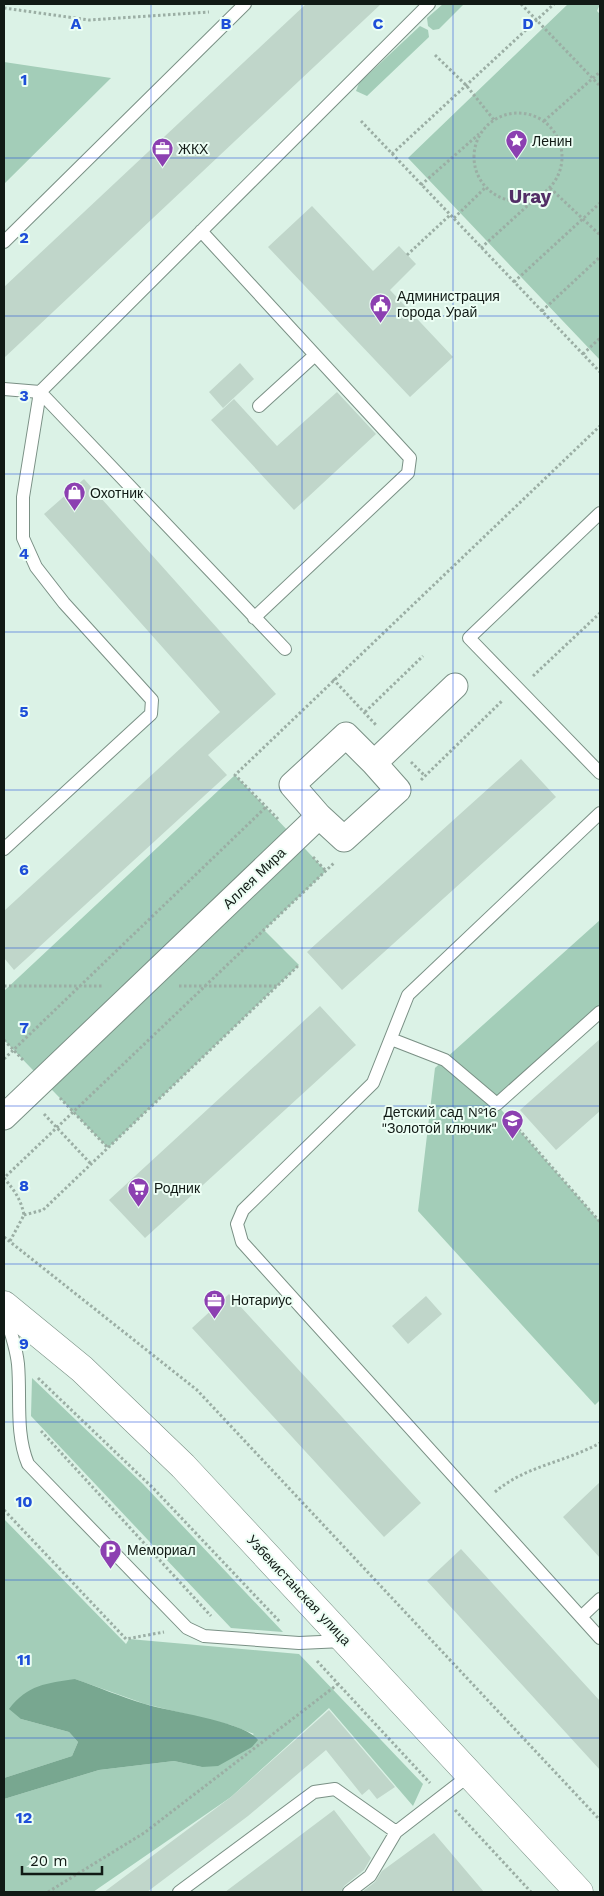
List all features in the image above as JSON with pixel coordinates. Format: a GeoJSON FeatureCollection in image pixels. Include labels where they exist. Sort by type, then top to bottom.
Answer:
{"type":"FeatureCollection","features":[{"type":"Feature","properties":{"kind":"main road","name":"Узбекистанская улица"},"geometry":{"type":"LineString","coordinates":[[4,1305],[82,1369],[176,1459],[348,1641],[579,1892]]}},
{"type":"Feature","properties":{"kind":"street"},"geometry":{"type":"LineString","coordinates":[[374,763],[455,686]]}},
{"type":"Feature","properties":{"kind":"street"},"geometry":{"type":"LineString","coordinates":[[346,735],[398,790],[344,839],[319,816],[292,785],[346,735]]}},
{"type":"Feature","properties":{"kind":"street","name":"Аллея Мира"},"geometry":{"type":"LineString","coordinates":[[4,1117],[319,816]]}},
{"type":"Feature","properties":{"kind":"lane"},"geometry":{"type":"LineString","coordinates":[[4,849],[151,714],[152,700],[64,603],[36,567],[23,538],[23,497],[40,392],[428,4]]}},
{"type":"Feature","properties":{"kind":"lane"},"geometry":{"type":"LineString","coordinates":[[4,242],[242,7]]}},
{"type":"Feature","properties":{"kind":"lane"},"geometry":{"type":"LineString","coordinates":[[201,231],[410,458],[408,473],[254,618]]}},
{"type":"Feature","properties":{"kind":"lane"},"geometry":{"type":"LineString","coordinates":[[259,406],[315,355]]}},
{"type":"Feature","properties":{"kind":"lane"},"geometry":{"type":"LineString","coordinates":[[4,389],[40,392],[285,650]]}},
{"type":"Feature","properties":{"kind":"lane"},"geometry":{"type":"LineString","coordinates":[[600,513],[469,638],[600,773]]}},
{"type":"Feature","properties":{"kind":"lane"},"geometry":{"type":"LineString","coordinates":[[600,813],[408,995],[373,1083],[243,1210],[237,1224],[242,1242],[478,1506],[600,1638]]}},
{"type":"Feature","properties":{"kind":"lane"},"geometry":{"type":"LineString","coordinates":[[391,1039],[445,1060],[497,1104],[600,1012]]}},
{"type":"Feature","properties":{"kind":"lane"},"geometry":{"type":"LineString","coordinates":[[4,1312],[12,1334],[18,1363],[21,1449],[28,1464],[186,1628],[204,1636],[299,1643],[348,1641]]}},
{"type":"Feature","properties":{"kind":"lane"},"geometry":{"type":"LineString","coordinates":[[581,1617],[600,1599]]}},
{"type":"Feature","properties":{"kind":"lane"},"geometry":{"type":"LineString","coordinates":[[348,1892],[370,1876],[396,1832],[471,1774]]}},
{"type":"Feature","properties":{"kind":"lane"},"geometry":{"type":"LineString","coordinates":[[179,1892],[314,1792],[335,1790],[396,1832]]}},
{"type":"Feature","properties":{"kind":"path"},"geometry":{"type":"LineString","coordinates":[[521,4],[538,19],[600,86]]}},
{"type":"Feature","properties":{"kind":"path"},"geometry":{"type":"LineString","coordinates":[[392,154],[554,4]]}},
{"type":"Feature","properties":{"kind":"path"},"geometry":{"type":"LineString","coordinates":[[4,8],[89,20],[242,7]]}},
{"type":"Feature","properties":{"kind":"path"},"geometry":{"type":"LineString","coordinates":[[435,55],[466,85],[494,120]]}},
{"type":"Feature","properties":{"kind":"path"},"geometry":{"type":"LineString","coordinates":[[544,120],[600,72]]}},
{"type":"Feature","properties":{"kind":"path"},"geometry":{"type":"LineString","coordinates":[[421,185],[500,116],[516,112],[531,114],[544,120],[555,131],[561,146],[562,160],[559,175],[550,188],[538,196],[481,248]]}},
{"type":"Feature","properties":{"kind":"path"},"geometry":{"type":"LineString","coordinates":[[361,121],[600,372]]}},
{"type":"Feature","properties":{"kind":"path"},"geometry":{"type":"LineString","coordinates":[[480,134],[474,148],[474,162],[478,175],[486,187],[497,196],[511,200],[525,201],[538,196]]}},
{"type":"Feature","properties":{"kind":"path"},"geometry":{"type":"LineString","coordinates":[[407,255],[486,187]]}},
{"type":"Feature","properties":{"kind":"path"},"geometry":{"type":"LineString","coordinates":[[550,188],[600,235]]}},
{"type":"Feature","properties":{"kind":"path"},"geometry":{"type":"LineString","coordinates":[[514,282],[600,203]]}},
{"type":"Feature","properties":{"kind":"path"},"geometry":{"type":"LineString","coordinates":[[542,311],[600,257]]}},
{"type":"Feature","properties":{"kind":"path"},"geometry":{"type":"LineString","coordinates":[[583,354],[600,338]]}},
{"type":"Feature","properties":{"kind":"path"},"geometry":{"type":"LineString","coordinates":[[326,871],[235,775],[333,679],[600,426]]}},
{"type":"Feature","properties":{"kind":"path"},"geometry":{"type":"LineString","coordinates":[[418,783],[500,702],[600,614]]}},
{"type":"Feature","properties":{"kind":"path"},"geometry":{"type":"LineString","coordinates":[[365,712],[423,656]]}},
{"type":"Feature","properties":{"kind":"path"},"geometry":{"type":"LineString","coordinates":[[4,1059],[266,807]]}},
{"type":"Feature","properties":{"kind":"path"},"geometry":{"type":"LineString","coordinates":[[10,1241],[24,1215],[22,1202],[4,1178],[340,857]]}},
{"type":"Feature","properties":{"kind":"path"},"geometry":{"type":"LineString","coordinates":[[24,1215],[43,1210],[299,965]]}},
{"type":"Feature","properties":{"kind":"path"},"geometry":{"type":"LineString","coordinates":[[26,1095],[91,1164]]}},
{"type":"Feature","properties":{"kind":"path"},"geometry":{"type":"LineString","coordinates":[[497,1104],[600,1222]]}},
{"type":"Feature","properties":{"kind":"path"},"geometry":{"type":"LineString","coordinates":[[4,1237],[197,1390],[600,1820]]}},
{"type":"Feature","properties":{"kind":"path"},"geometry":{"type":"LineString","coordinates":[[18,1363],[43,1383],[154,1489],[531,1892]]}},
{"type":"Feature","properties":{"kind":"path"},"geometry":{"type":"LineString","coordinates":[[20,1418],[31,1420],[230,1638]]}},
{"type":"Feature","properties":{"kind":"path"},"geometry":{"type":"LineString","coordinates":[[478,1506],[507,1482],[524,1473],[584,1452],[600,1443]]}},
{"type":"Feature","properties":{"kind":"path"},"geometry":{"type":"LineString","coordinates":[[4,1510],[126,1639],[186,1628]]}},
{"type":"Feature","properties":{"kind":"path"},"geometry":{"type":"LineString","coordinates":[[48,1892],[144,1833],[338,1684]]}},
{"type":"Feature","properties":{"kind":"shaded area"},"geometry":{"type":"Polygon","coordinates":[[[443,4],[464,4],[439,29],[433,30],[428,26],[427,18],[443,4]]]}},
{"type":"Feature","properties":{"kind":"shaded area"},"geometry":{"type":"Polygon","coordinates":[[[568,4],[600,4],[597,11],[600,14],[600,360],[408,158],[568,4]]]}},
{"type":"Feature","properties":{"kind":"shaded area"},"geometry":{"type":"Polygon","coordinates":[[[420,26],[428,30],[429,37],[367,96],[356,91],[359,83],[420,26]]]}},
{"type":"Feature","properties":{"kind":"shaded area"},"geometry":{"type":"Polygon","coordinates":[[[4,62],[111,78],[4,184],[4,62]]]}},
{"type":"Feature","properties":{"kind":"shaded area"},"geometry":{"type":"Polygon","coordinates":[[[235,775],[326,871],[264,930],[299,965],[108,1148],[4,1040],[4,991],[235,775]]]}},
{"type":"Feature","properties":{"kind":"shaded area","name":"Детский сад №16 \"Золотой ключик\""},"geometry":{"type":"Polygon","coordinates":[[[600,920],[600,1012],[497,1105],[600,1222],[600,1400],[595,1405],[418,1211],[435,1068],[600,920]]]}},
{"type":"Feature","properties":{"kind":"shaded area"},"geometry":{"type":"Polygon","coordinates":[[[32,1378],[143,1484],[283,1632],[231,1628],[31,1416],[32,1378]]]}},
{"type":"Feature","properties":{"kind":"shaded area"},"geometry":{"type":"Polygon","coordinates":[[[4,1519],[126,1644],[129,1639],[299,1654],[423,1784],[413,1806],[329,1708],[231,1797],[93,1892],[4,1892],[4,1799],[99,1770],[174,1761],[202,1767],[254,1734],[231,1725],[145,1704],[75,1679],[21,1719],[69,1732],[78,1742],[72,1756],[4,1778],[4,1519]]]}},
{"type":"Feature","properties":{"kind":"shaded area"},"geometry":{"type":"Polygon","coordinates":[[[75,1679],[145,1704],[238,1727],[250,1733],[258,1740],[252,1747],[218,1766],[202,1767],[174,1761],[99,1770],[4,1799],[4,1778],[72,1756],[78,1742],[69,1732],[21,1719],[9,1709],[23,1695],[38,1686],[75,1679]]]}},
{"type":"Feature","properties":{"kind":"building"},"geometry":{"type":"Polygon","coordinates":[[[306,4],[381,4],[4,358],[4,287],[306,4]]]}},
{"type":"Feature","properties":{"kind":"building","name":"Администрация города Урай"},"geometry":{"type":"Polygon","coordinates":[[[312,206],[373,271],[399,246],[416,264],[390,290],[453,357],[410,397],[268,247],[312,206]]]}},
{"type":"Feature","properties":{"kind":"building"},"geometry":{"type":"Polygon","coordinates":[[[240,363],[254,379],[223,408],[209,392],[240,363]]]}},
{"type":"Feature","properties":{"kind":"building"},"geometry":{"type":"Polygon","coordinates":[[[337,392],[376,434],[294,510],[211,420],[234,399],[277,446],[337,392]]]}},
{"type":"Feature","properties":{"kind":"building"},"geometry":{"type":"Polygon","coordinates":[[[84,479],[276,694],[208,755],[227,775],[14,970],[4,958],[4,911],[220,712],[44,514],[84,479]]]}},
{"type":"Feature","properties":{"kind":"building"},"geometry":{"type":"Polygon","coordinates":[[[521,759],[556,797],[342,990],[307,952],[521,759]]]}},
{"type":"Feature","properties":{"kind":"building"},"geometry":{"type":"Polygon","coordinates":[[[320,1006],[356,1045],[145,1238],[109,1200],[320,1006]]]}},
{"type":"Feature","properties":{"kind":"building"},"geometry":{"type":"Polygon","coordinates":[[[600,1039],[600,1111],[556,1150],[520,1110],[600,1039]]]}},
{"type":"Feature","properties":{"kind":"building"},"geometry":{"type":"Polygon","coordinates":[[[229,1294],[421,1503],[384,1537],[192,1328],[229,1294]]]}},
{"type":"Feature","properties":{"kind":"building"},"geometry":{"type":"Polygon","coordinates":[[[426,1296],[442,1314],[408,1344],[392,1326],[426,1296]]]}},
{"type":"Feature","properties":{"kind":"building"},"geometry":{"type":"Polygon","coordinates":[[[600,1482],[600,1558],[563,1517],[600,1482]]]}},
{"type":"Feature","properties":{"kind":"building"},"geometry":{"type":"Polygon","coordinates":[[[461,1549],[600,1701],[600,1770],[427,1581],[461,1549]]]}},
{"type":"Feature","properties":{"kind":"building"},"geometry":{"type":"Polygon","coordinates":[[[329,1710],[395,1787],[377,1799],[369,1789],[362,1795],[326,1750],[248,1816],[147,1892],[104,1892],[231,1797],[329,1710]]]}},
{"type":"Feature","properties":{"kind":"building"},"geometry":{"type":"Polygon","coordinates":[[[334,1810],[371,1858],[364,1870],[344,1886],[341,1892],[225,1892],[334,1810]]]}},
{"type":"Feature","properties":{"kind":"building"},"geometry":{"type":"Polygon","coordinates":[[[434,1833],[484,1892],[362,1892],[375,1882],[382,1871],[434,1833]]]}},
{"type":"Feature","properties":{"kind":"place","name":"Ленин"},"geometry":{"type":"Point","coordinates":[516,160]}},
{"type":"Feature","properties":{"kind":"place","name":"ЖКХ"},"geometry":{"type":"Point","coordinates":[162,168]}},
{"type":"Feature","properties":{"kind":"place","name":"Администрация города Урай"},"geometry":{"type":"Point","coordinates":[381,323]}},
{"type":"Feature","properties":{"kind":"place","name":"Охотник"},"geometry":{"type":"Point","coordinates":[74,512]}},
{"type":"Feature","properties":{"kind":"place","name":"Детский сад №16 \"Золотой ключик\""},"geometry":{"type":"Point","coordinates":[513,1139]}},
{"type":"Feature","properties":{"kind":"place","name":"Родник"},"geometry":{"type":"Point","coordinates":[138,1207]}},
{"type":"Feature","properties":{"kind":"place","name":"Нотариус"},"geometry":{"type":"Point","coordinates":[215,1319]}},
{"type":"Feature","properties":{"kind":"place","name":"Мемориал"},"geometry":{"type":"Point","coordinates":[111,1569]}},
{"type":"Feature","properties":{"kind":"district","name":"Uray"},"geometry":{"type":"Point","coordinates":[530,196]}}]}
